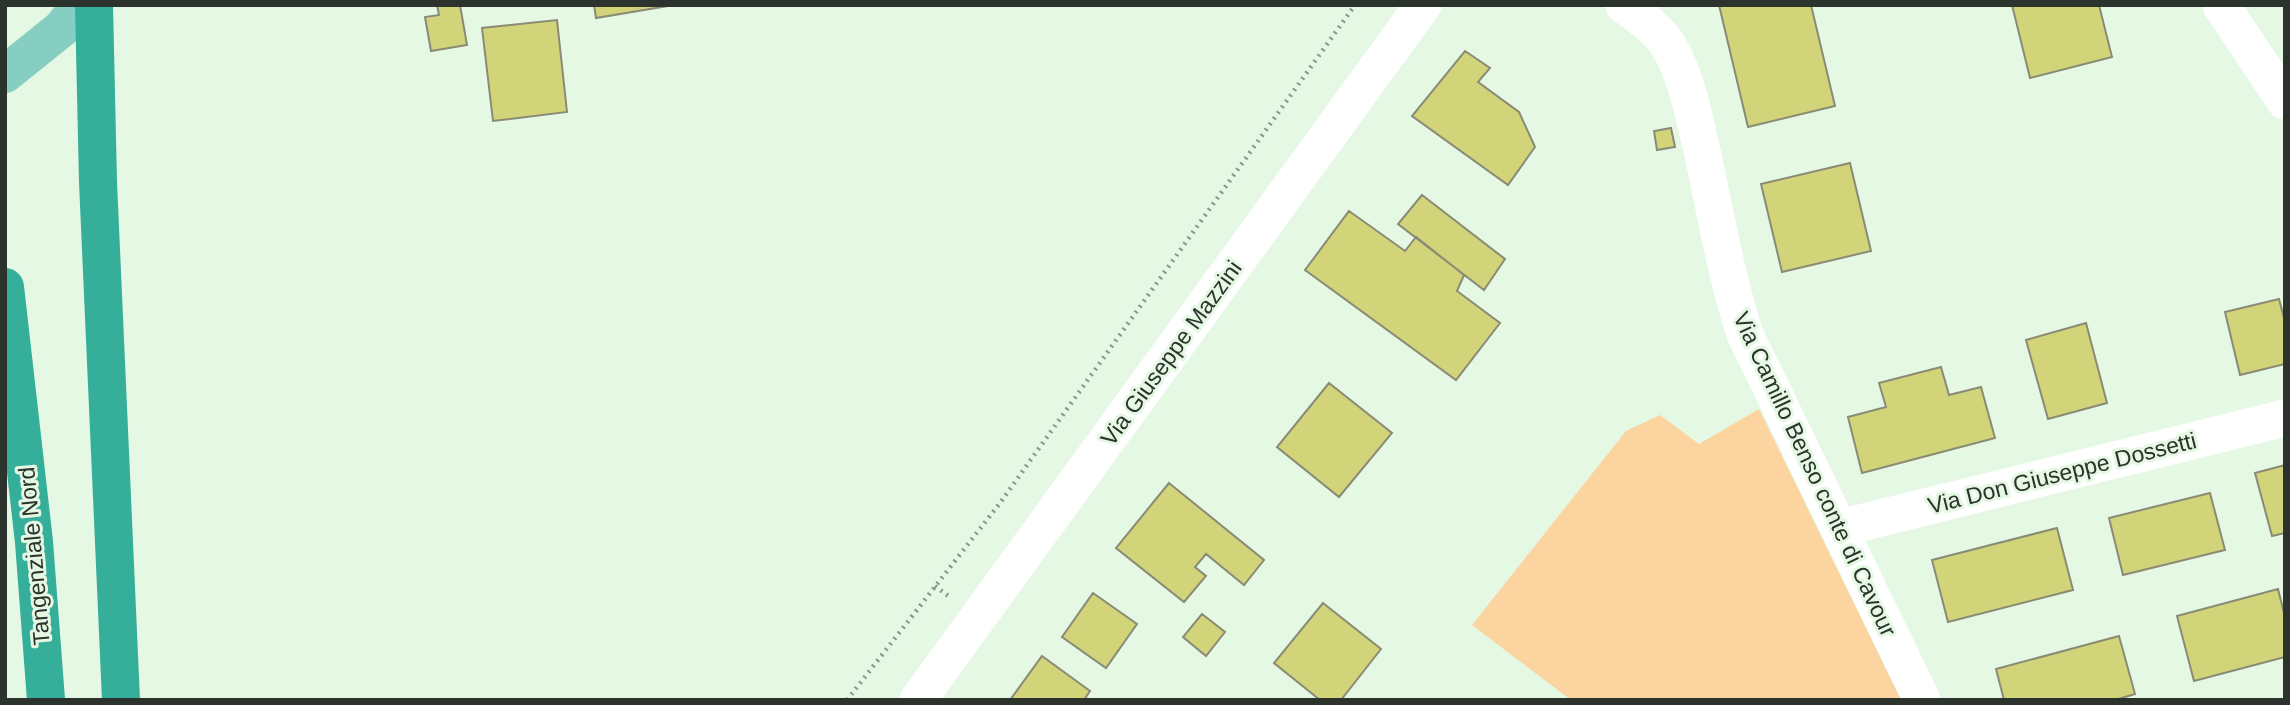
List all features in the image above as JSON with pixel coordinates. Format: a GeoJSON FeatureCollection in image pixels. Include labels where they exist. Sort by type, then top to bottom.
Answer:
{"type":"FeatureCollection","features":[{"type":"Feature","properties":{"kind":"highway"},"geometry":{"type":"LineString","coordinates":[[94,5],[98,183],[121,700]]}},
{"type":"Feature","properties":{"kind":"highway","name":"Tangenziale Nord"},"geometry":{"type":"LineString","coordinates":[[6,295],[34,542],[46,700]]}},
{"type":"Feature","properties":{"kind":"main road"},"geometry":{"type":"LineString","coordinates":[[5,74],[61,29],[81,5]]}},
{"type":"Feature","properties":{"kind":"street","name":"Via Giuseppe Mazzini"},"geometry":{"type":"LineString","coordinates":[[918,700],[1423,5]]}},
{"type":"Feature","properties":{"kind":"street","name":"Via Camillo Benso conte di Cavour"},"geometry":{"type":"LineString","coordinates":[[1624,5],[1667,44],[1683,80],[1696,125],[1731,293],[1745,334],[1923,700]]}},
{"type":"Feature","properties":{"kind":"street"},"geometry":{"type":"LineString","coordinates":[[2221,5],[2285,101]]}},
{"type":"Feature","properties":{"kind":"street","name":"Via Don Giuseppe Dossetti"},"geometry":{"type":"LineString","coordinates":[[1840,528],[2285,418]]}},
{"type":"Feature","properties":{"kind":"path"},"geometry":{"type":"LineString","coordinates":[[847,700],[1000,503],[1356,5]]}},
{"type":"Feature","properties":{"kind":"shaded area"},"geometry":{"type":"Polygon","coordinates":[[[1759,409],[1901,700],[1571,700],[1472,625],[1626,431],[1660,415],[1699,444],[1759,409]]]}},
{"type":"Feature","properties":{"kind":"building"},"geometry":{"type":"Polygon","coordinates":[[[437,5],[460,5],[467,45],[431,51],[425,17],[439,15],[437,5]]]}},
{"type":"Feature","properties":{"kind":"building"},"geometry":{"type":"Polygon","coordinates":[[[594,5],[674,5],[596,18],[594,5]]]}},
{"type":"Feature","properties":{"kind":"building"},"geometry":{"type":"Polygon","coordinates":[[[1719,5],[1811,5],[1835,106],[1748,127],[1719,5]]]}},
{"type":"Feature","properties":{"kind":"building"},"geometry":{"type":"Polygon","coordinates":[[[2012,5],[2099,5],[2112,57],[2030,78],[2012,5]]]}},
{"type":"Feature","properties":{"kind":"building"},"geometry":{"type":"Polygon","coordinates":[[[557,20],[567,112],[493,121],[482,28],[557,20]]]}},
{"type":"Feature","properties":{"kind":"building"},"geometry":{"type":"Polygon","coordinates":[[[1465,51],[1490,68],[1478,82],[1519,112],[1535,147],[1508,185],[1412,116],[1465,51]]]}},
{"type":"Feature","properties":{"kind":"building"},"geometry":{"type":"Polygon","coordinates":[[[1671,128],[1675,147],[1657,150],[1654,131],[1671,128]]]}},
{"type":"Feature","properties":{"kind":"building"},"geometry":{"type":"Polygon","coordinates":[[[1850,163],[1871,251],[1782,272],[1761,184],[1850,163]]]}},
{"type":"Feature","properties":{"kind":"building"},"geometry":{"type":"Polygon","coordinates":[[[1422,195],[1505,259],[1484,290],[1398,224],[1422,195]]]}},
{"type":"Feature","properties":{"kind":"building"},"geometry":{"type":"Polygon","coordinates":[[[1349,211],[1405,251],[1416,237],[1464,275],[1457,291],[1500,323],[1456,380],[1305,270],[1349,211]]]}},
{"type":"Feature","properties":{"kind":"building"},"geometry":{"type":"Polygon","coordinates":[[[2279,299],[2285,322],[2285,364],[2240,375],[2225,312],[2279,299]]]}},
{"type":"Feature","properties":{"kind":"building"},"geometry":{"type":"Polygon","coordinates":[[[2086,323],[2107,403],[2048,419],[2026,340],[2086,323]]]}},
{"type":"Feature","properties":{"kind":"building"},"geometry":{"type":"Polygon","coordinates":[[[1941,367],[1949,395],[1981,387],[1995,438],[1862,473],[1848,417],[1886,407],[1879,383],[1941,367]]]}},
{"type":"Feature","properties":{"kind":"building"},"geometry":{"type":"Polygon","coordinates":[[[1329,383],[1392,433],[1339,497],[1277,447],[1329,383]]]}},
{"type":"Feature","properties":{"kind":"building"},"geometry":{"type":"Polygon","coordinates":[[[2285,465],[2285,533],[2272,536],[2255,473],[2285,465]]]}},
{"type":"Feature","properties":{"kind":"building"},"geometry":{"type":"Polygon","coordinates":[[[1169,483],[1264,560],[1244,585],[1206,554],[1195,567],[1206,576],[1184,602],[1116,548],[1169,483]]]}},
{"type":"Feature","properties":{"kind":"building"},"geometry":{"type":"Polygon","coordinates":[[[2210,493],[2225,550],[2123,575],[2109,518],[2210,493]]]}},
{"type":"Feature","properties":{"kind":"building"},"geometry":{"type":"Polygon","coordinates":[[[2057,528],[2073,590],[1948,622],[1932,560],[2057,528]]]}},
{"type":"Feature","properties":{"kind":"building"},"geometry":{"type":"Polygon","coordinates":[[[2278,589],[2285,617],[2285,657],[2194,681],[2177,616],[2278,589]]]}},
{"type":"Feature","properties":{"kind":"building"},"geometry":{"type":"Polygon","coordinates":[[[1093,593],[1137,624],[1106,668],[1062,637],[1093,593]]]}},
{"type":"Feature","properties":{"kind":"building"},"geometry":{"type":"Polygon","coordinates":[[[1323,603],[1381,649],[1341,700],[1320,700],[1274,663],[1323,603]]]}},
{"type":"Feature","properties":{"kind":"building"},"geometry":{"type":"Polygon","coordinates":[[[1202,614],[1225,632],[1206,656],[1183,637],[1202,614]]]}},
{"type":"Feature","properties":{"kind":"building"},"geometry":{"type":"Polygon","coordinates":[[[2119,636],[2135,694],[2115,700],[2004,700],[1996,669],[2119,636]]]}},
{"type":"Feature","properties":{"kind":"building"},"geometry":{"type":"Polygon","coordinates":[[[1042,656],[1090,691],[1084,700],[1010,700],[1042,656]]]}}]}
